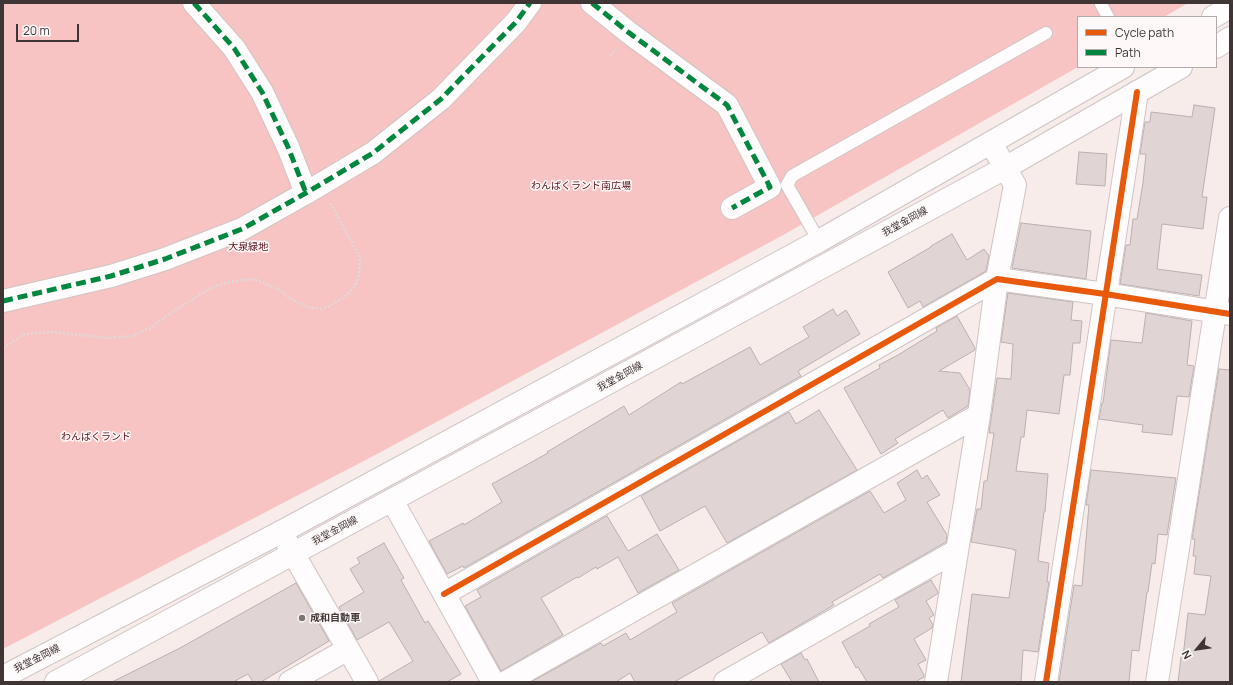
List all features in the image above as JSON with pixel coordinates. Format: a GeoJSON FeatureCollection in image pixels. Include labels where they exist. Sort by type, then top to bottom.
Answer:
{"type":"FeatureCollection","features":[{"type":"Feature","properties":{"kind":"street"},"geometry":{"type":"LineString","coordinates":[[194,3],[234,48],[262,92],[288,148],[313,189]]}},
{"type":"Feature","properties":{"kind":"street"},"geometry":{"type":"LineString","coordinates":[[3,301],[111,276],[165,259],[242,229],[313,189],[373,153],[441,99],[516,22],[530,3]]}},
{"type":"Feature","properties":{"kind":"street"},"geometry":{"type":"LineString","coordinates":[[592,3],[628,32],[727,105],[770,187],[732,208]]}},
{"type":"Feature","properties":{"kind":"street"},"geometry":{"type":"LineString","coordinates":[[1215,16],[1230,8]]}},
{"type":"Feature","properties":{"kind":"street"},"geometry":{"type":"LineString","coordinates":[[1217,46],[1230,38]]}},
{"type":"Feature","properties":{"kind":"street","name":"我堂金岡線"},"geometry":{"type":"LineString","coordinates":[[3,677],[281,532],[819,241],[1121,68]]}},
{"type":"Feature","properties":{"kind":"street","name":"我堂金岡線"},"geometry":{"type":"LineString","coordinates":[[56,682],[1005,168],[1179,68]]}},
{"type":"Feature","properties":{"kind":"street"},"geometry":{"type":"LineString","coordinates":[[1046,682],[1137,92]]}},
{"type":"Feature","properties":{"kind":"street"},"geometry":{"type":"LineString","coordinates":[[936,682],[979,415],[997,279],[1015,185],[991,143]]}},
{"type":"Feature","properties":{"kind":"street"},"geometry":{"type":"LineString","coordinates":[[1157,682],[1222,313],[1230,218]]}},
{"type":"Feature","properties":{"kind":"street"},"geometry":{"type":"LineString","coordinates":[[444,594],[997,279],[1105,294],[1222,313]]}},
{"type":"Feature","properties":{"kind":"street"},"geometry":{"type":"LineString","coordinates":[[506,682],[979,415]]}},
{"type":"Feature","properties":{"kind":"street"},"geometry":{"type":"LineString","coordinates":[[392,500],[493,682]]}},
{"type":"Feature","properties":{"kind":"street"},"geometry":{"type":"LineString","coordinates":[[281,532],[367,682]]}},
{"type":"Feature","properties":{"kind":"street"},"geometry":{"type":"LineString","coordinates":[[725,682],[956,551]]}},
{"type":"Feature","properties":{"kind":"street"},"geometry":{"type":"LineString","coordinates":[[290,682],[348,649]]}},
{"type":"Feature","properties":{"kind":"lane"},"geometry":{"type":"LineString","coordinates":[[1101,4],[1107,16]]}},
{"type":"Feature","properties":{"kind":"lane"},"geometry":{"type":"LineString","coordinates":[[819,241],[788,185],[792,176],[1046,34]]}},
{"type":"Feature","properties":{"kind":"path"},"geometry":{"type":"LineString","coordinates":[[3,348],[25,334],[36,332],[53,332],[109,338],[132,336],[150,328],[209,289],[224,283],[243,280],[254,279],[278,289],[293,300],[308,307],[321,309],[330,306],[347,296],[355,286],[359,275],[360,257],[313,189]]}},
{"type":"Feature","properties":{"kind":"green space","name":"大泉緑地"},"geometry":{"type":"Polygon","coordinates":[[[3,3],[1188,3],[1166,16],[1077,16],[1077,68],[785,234],[379,453],[3,649],[3,3]]]}},
{"type":"Feature","properties":{"kind":"building"},"geometry":{"type":"Polygon","coordinates":[[[1194,105],[1215,108],[1202,197],[1207,197],[1203,229],[1162,224],[1157,269],[1202,275],[1199,296],[1120,284],[1126,245],[1130,245],[1133,219],[1137,219],[1143,183],[1146,154],[1140,154],[1145,122],[1150,122],[1151,112],[1192,117],[1194,105]]]}},
{"type":"Feature","properties":{"kind":"building"},"geometry":{"type":"Polygon","coordinates":[[[1079,152],[1107,154],[1105,186],[1076,184],[1079,152]]]}},
{"type":"Feature","properties":{"kind":"building"},"geometry":{"type":"Polygon","coordinates":[[[1021,223],[1091,231],[1086,279],[1012,268],[1021,223]]]}},
{"type":"Feature","properties":{"kind":"building"},"geometry":{"type":"Polygon","coordinates":[[[952,234],[967,260],[984,249],[989,256],[986,271],[923,307],[920,301],[908,308],[888,272],[952,234]]]}},
{"type":"Feature","properties":{"kind":"building"},"geometry":{"type":"Polygon","coordinates":[[[1008,293],[1073,302],[1071,320],[1082,321],[1080,343],[1073,343],[1070,375],[1064,375],[1059,414],[1027,410],[1024,437],[1021,437],[1016,471],[1048,474],[1045,512],[1038,561],[1049,563],[1047,582],[1049,582],[1038,652],[1023,650],[1021,682],[961,682],[972,594],[1009,598],[1016,550],[971,542],[977,509],[981,509],[984,481],[987,481],[994,433],[989,433],[997,378],[1011,379],[1013,344],[1001,342],[1008,293]]]}},
{"type":"Feature","properties":{"kind":"building"},"geometry":{"type":"Polygon","coordinates":[[[833,309],[837,316],[846,310],[860,334],[798,371],[801,376],[464,568],[463,566],[447,574],[429,541],[463,523],[464,525],[502,502],[492,484],[548,453],[547,452],[624,406],[629,415],[681,382],[682,384],[750,347],[760,365],[809,337],[803,327],[833,309]]]}},
{"type":"Feature","properties":{"kind":"building"},"geometry":{"type":"Polygon","coordinates":[[[1146,313],[1192,321],[1187,365],[1194,366],[1189,397],[1177,396],[1172,435],[1142,432],[1143,425],[1099,419],[1103,403],[1111,340],[1142,343],[1146,313]]]}},
{"type":"Feature","properties":{"kind":"building"},"geometry":{"type":"Polygon","coordinates":[[[957,316],[975,350],[939,371],[960,373],[970,390],[968,406],[948,418],[943,410],[895,439],[898,443],[881,454],[844,388],[880,368],[879,365],[937,331],[936,328],[957,316]]]}},
{"type":"Feature","properties":{"kind":"building"},"geometry":{"type":"Polygon","coordinates":[[[1219,369],[1230,370],[1230,682],[1178,682],[1181,657],[1183,657],[1188,613],[1205,615],[1211,576],[1194,574],[1196,556],[1193,556],[1195,539],[1192,539],[1219,369]]]}},
{"type":"Feature","properties":{"kind":"building"},"geometry":{"type":"Polygon","coordinates":[[[819,410],[857,470],[727,543],[705,506],[660,531],[641,496],[789,412],[796,424],[819,410]]]}},
{"type":"Feature","properties":{"kind":"building"},"geometry":{"type":"Polygon","coordinates":[[[917,470],[922,479],[927,475],[940,495],[927,502],[947,535],[946,542],[883,578],[880,574],[832,602],[834,605],[769,643],[762,632],[674,682],[635,682],[630,673],[616,682],[531,682],[601,643],[603,646],[626,633],[630,640],[677,612],[672,603],[870,491],[884,513],[906,500],[897,483],[917,470]]]}},
{"type":"Feature","properties":{"kind":"building"},"geometry":{"type":"Polygon","coordinates":[[[1091,470],[1176,478],[1167,535],[1158,534],[1155,564],[1152,563],[1139,651],[1132,650],[1129,682],[1059,682],[1074,585],[1082,586],[1089,505],[1086,505],[1091,470]]]}},
{"type":"Feature","properties":{"kind":"building"},"geometry":{"type":"Polygon","coordinates":[[[607,516],[628,551],[657,534],[679,570],[638,593],[618,557],[597,569],[596,567],[578,578],[577,577],[541,598],[563,635],[501,671],[465,606],[481,597],[477,590],[607,516]]]}},
{"type":"Feature","properties":{"kind":"building"},"geometry":{"type":"Polygon","coordinates":[[[384,543],[404,578],[401,580],[425,623],[428,621],[461,674],[447,682],[379,682],[413,661],[389,622],[357,640],[339,607],[364,592],[350,569],[360,563],[357,558],[384,543]]]}},
{"type":"Feature","properties":{"kind":"building"},"geometry":{"type":"Polygon","coordinates":[[[931,580],[938,592],[926,601],[934,615],[929,618],[933,625],[932,628],[914,639],[926,660],[918,664],[924,677],[915,682],[867,682],[858,667],[856,668],[842,642],[870,626],[869,624],[899,607],[895,600],[931,580]]]}},
{"type":"Feature","properties":{"kind":"building"},"geometry":{"type":"Polygon","coordinates":[[[296,583],[329,641],[261,682],[253,682],[248,674],[233,682],[112,682],[180,648],[296,583]]]}},
{"type":"Feature","properties":{"kind":"building"},"geometry":{"type":"Polygon","coordinates":[[[801,653],[805,660],[807,659],[819,682],[792,682],[781,664],[801,653]]]}},
{"type":"Feature","properties":{"kind":"marked path"},"geometry":{"type":"LineString","coordinates":[[194,3],[234,48],[262,92],[288,147],[306,193]]}},
{"type":"Feature","properties":{"kind":"marked path"},"geometry":{"type":"LineString","coordinates":[[3,301],[111,276],[165,259],[242,229],[306,193],[373,153],[441,99],[516,22],[530,3]]}},
{"type":"Feature","properties":{"kind":"marked path"},"geometry":{"type":"LineString","coordinates":[[592,3],[628,32],[727,105],[770,187],[732,208]]}},
{"type":"Feature","properties":{"kind":"cycle path"},"geometry":{"type":"LineString","coordinates":[[1046,682],[1137,92]]}},
{"type":"Feature","properties":{"kind":"cycle path"},"geometry":{"type":"LineString","coordinates":[[444,594],[997,279],[1105,294],[1230,314]]}},
{"type":"Feature","properties":{"kind":"place","name":"成和自動車"},"geometry":{"type":"Point","coordinates":[302,618]}},
{"type":"Feature","properties":{"kind":"park label","name":"わんぱくランド南広場"},"geometry":{"type":"Point","coordinates":[581,186]}},
{"type":"Feature","properties":{"kind":"park label","name":"わんぱくランド"},"geometry":{"type":"Point","coordinates":[96,437]}}]}
